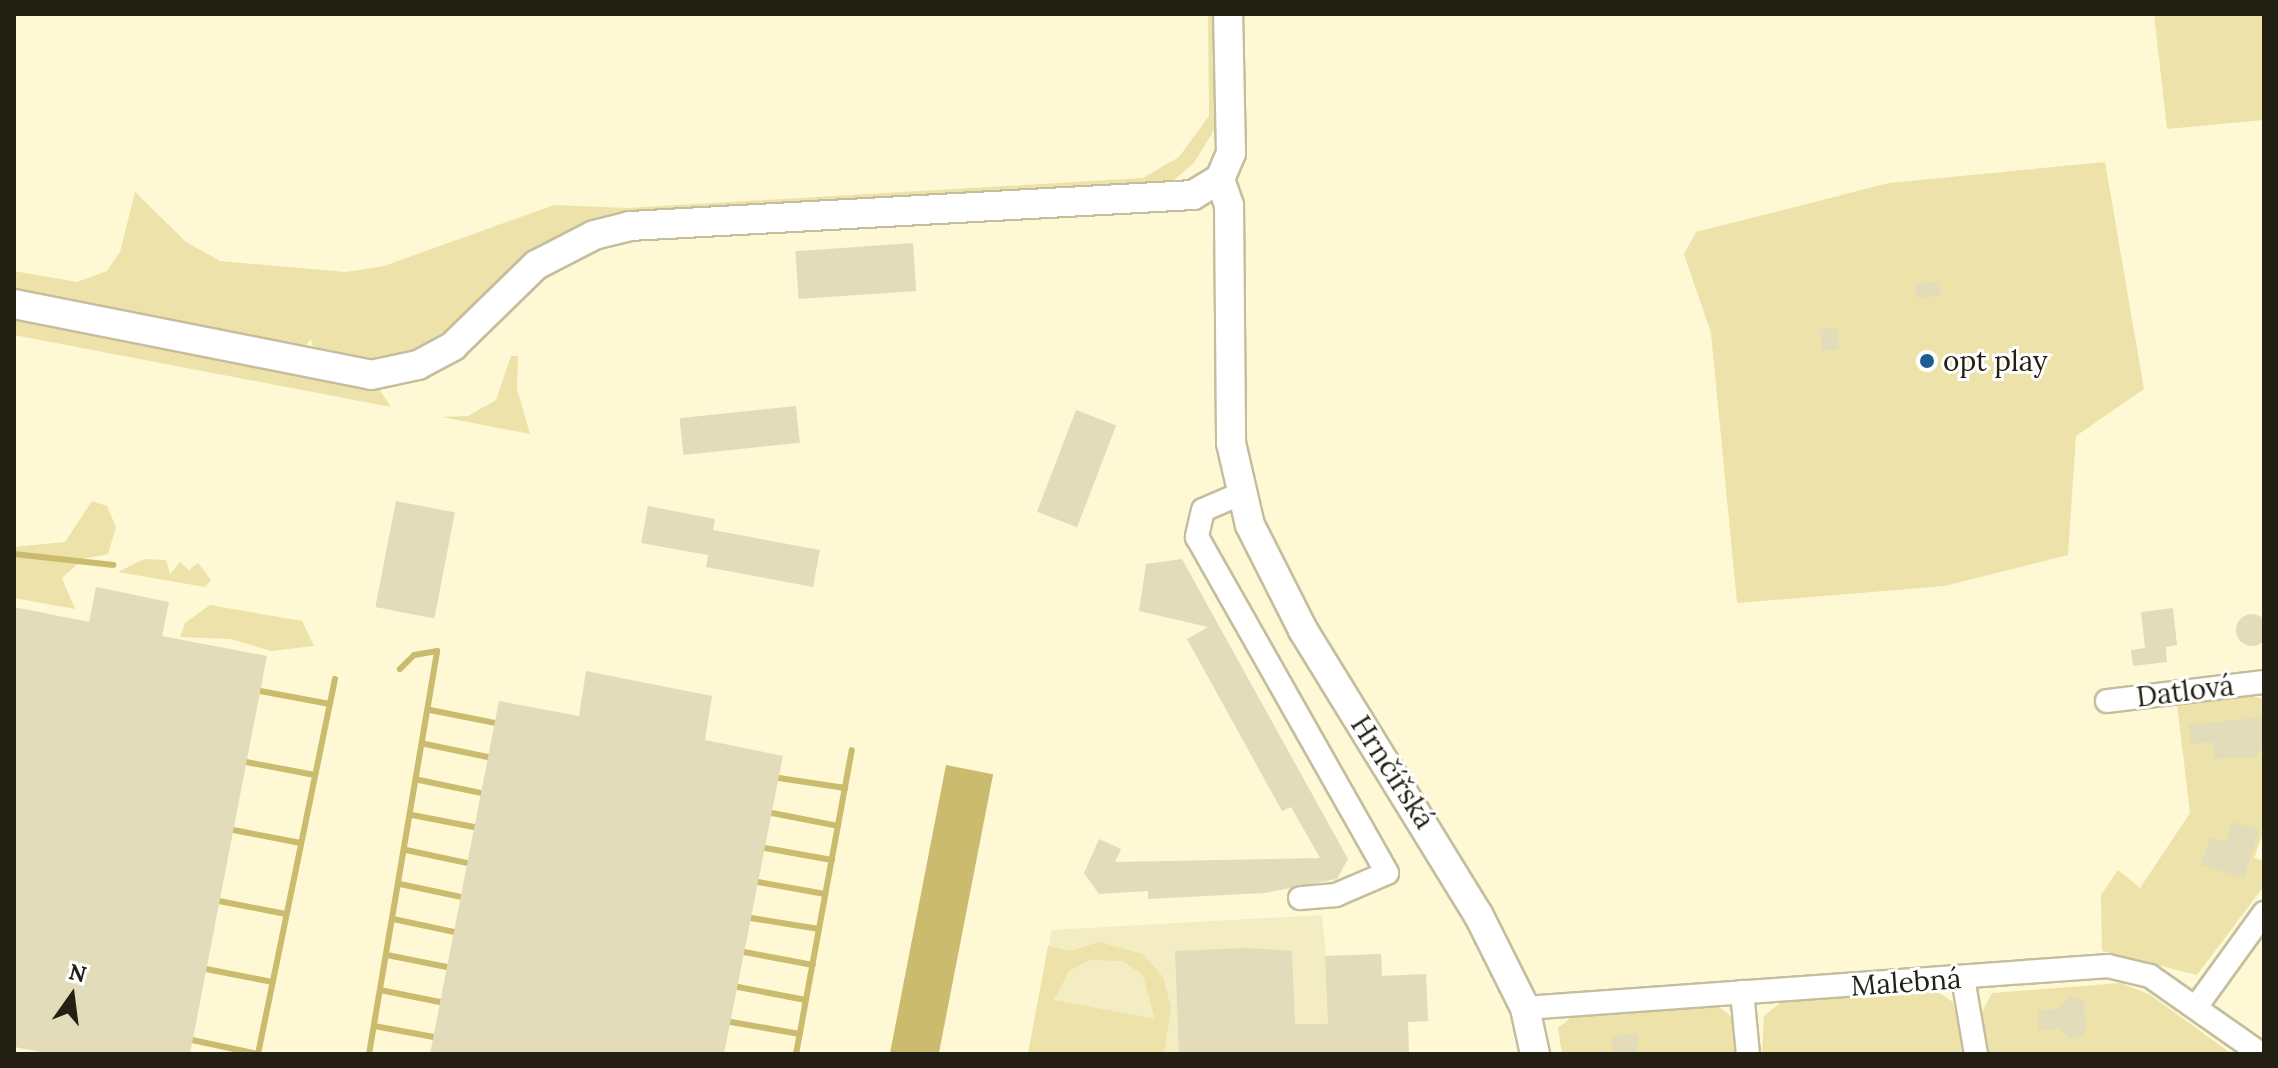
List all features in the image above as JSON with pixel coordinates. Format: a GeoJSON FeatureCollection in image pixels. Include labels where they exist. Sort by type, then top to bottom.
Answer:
{"type":"FeatureCollection","features":[{"type":"Feature","properties":{"kind":"street"},"geometry":{"type":"LineString","coordinates":[[14,304],[371,375],[418,365],[453,346],[536,265],[630,226],[1184,196],[1220,179],[1233,141],[1228,14]]}},
{"type":"Feature","properties":{"kind":"street","name":"Hrnčířská"},"geometry":{"type":"LineString","coordinates":[[1220,179],[1229,205],[1229,424],[1240,494],[1303,630],[1461,882],[1525,1008],[1535,1054]]}},
{"type":"Feature","properties":{"kind":"street","name":"Hrnčířská"},"geometry":{"type":"LineString","coordinates":[[1240,494],[1203,510],[1197,537],[1387,873],[1336,895],[1300,898]]}},
{"type":"Feature","properties":{"kind":"street","name":"Datlová"},"geometry":{"type":"LineString","coordinates":[[2107,701],[2264,682]]}},
{"type":"Feature","properties":{"kind":"street"},"geometry":{"type":"LineString","coordinates":[[2196,1007],[2264,913]]}},
{"type":"Feature","properties":{"kind":"street","name":"Malebná"},"geometry":{"type":"LineString","coordinates":[[1525,1008],[2124,968],[2150,976],[2261,1054]]}},
{"type":"Feature","properties":{"kind":"street"},"geometry":{"type":"LineString","coordinates":[[1963,978],[1976,1054]]}},
{"type":"Feature","properties":{"kind":"street"},"geometry":{"type":"LineString","coordinates":[[1742,992],[1748,1054]]}},
{"type":"Feature","properties":{"kind":"shaded area"},"geometry":{"type":"Polygon","coordinates":[[[1208,14],[1219,14],[1217,125],[1194,163],[1168,185],[631,217],[447,339],[371,363],[315,355],[311,339],[301,351],[14,294],[14,271],[77,282],[107,271],[120,252],[135,192],[186,242],[220,261],[346,272],[384,266],[554,205],[627,208],[1143,178],[1179,157],[1209,116],[1208,14]]]}},
{"type":"Feature","properties":{"kind":"shaded area"},"geometry":{"type":"Polygon","coordinates":[[[2154,14],[2264,14],[2264,120],[2167,129],[2154,14]]]}},
{"type":"Feature","properties":{"kind":"shaded area","name":"opt play"},"geometry":{"type":"Polygon","coordinates":[[[2105,162],[2144,389],[2076,436],[2068,555],[1944,586],[1737,603],[1711,333],[1684,254],[1696,232],[1889,183],[2105,162]]]}},
{"type":"Feature","properties":{"kind":"shaded area"},"geometry":{"type":"Polygon","coordinates":[[[14,313],[377,386],[391,407],[14,335],[14,313]]]}},
{"type":"Feature","properties":{"kind":"shaded area"},"geometry":{"type":"Polygon","coordinates":[[[511,356],[518,356],[517,389],[530,434],[442,417],[468,416],[496,400],[511,356]]]}},
{"type":"Feature","properties":{"kind":"shaded area"},"geometry":{"type":"Polygon","coordinates":[[[92,501],[107,506],[116,527],[108,554],[83,559],[62,578],[75,609],[14,598],[14,547],[65,542],[92,501]]]}},
{"type":"Feature","properties":{"kind":"shaded area"},"geometry":{"type":"Polygon","coordinates":[[[144,559],[166,560],[170,574],[180,562],[189,570],[198,563],[211,580],[205,587],[118,572],[144,559]]]}},
{"type":"Feature","properties":{"kind":"shaded area"},"geometry":{"type":"Polygon","coordinates":[[[210,605],[302,621],[314,646],[271,651],[231,639],[180,637],[185,623],[210,605]]]}},
{"type":"Feature","properties":{"kind":"shaded area"},"geometry":{"type":"Polygon","coordinates":[[[2246,695],[2264,699],[2264,830],[2254,858],[2264,861],[2264,886],[2197,975],[2102,951],[2101,895],[2118,870],[2140,888],[2190,813],[2177,704],[2246,695]]]}},
{"type":"Feature","properties":{"kind":"shaded area"},"geometry":{"type":"Polygon","coordinates":[[[946,765],[993,774],[939,1054],[890,1054],[946,765]]]}},
{"type":"Feature","properties":{"kind":"shaded area"},"geometry":{"type":"Polygon","coordinates":[[[1322,915],[1326,956],[1381,954],[1382,976],[1426,974],[1428,1021],[1383,1023],[1409,1054],[1028,1054],[1052,930],[1322,915]]]}},
{"type":"Feature","properties":{"kind":"shaded area"},"geometry":{"type":"Polygon","coordinates":[[[1099,942],[1143,954],[1163,977],[1171,1007],[1164,1054],[1028,1054],[1048,946],[1071,951],[1099,942]],[[1089,960],[1069,971],[1054,1000],[1155,1019],[1143,975],[1123,961],[1089,960]]]}},
{"type":"Feature","properties":{"kind":"shaded area"},"geometry":{"type":"Polygon","coordinates":[[[2120,983],[2149,994],[2232,1054],[1988,1054],[1981,1014],[1992,993],[2120,983]]]}},
{"type":"Feature","properties":{"kind":"shaded area"},"geometry":{"type":"Polygon","coordinates":[[[1932,988],[1953,1002],[1964,1054],[1762,1054],[1764,1016],[1785,999],[1932,988]]]}},
{"type":"Feature","properties":{"kind":"shaded area"},"geometry":{"type":"Polygon","coordinates":[[[1717,1005],[1734,1019],[1739,1054],[1562,1054],[1558,1028],[1575,1014],[1717,1005]]]}},
{"type":"Feature","properties":{"kind":"building"},"geometry":{"type":"Polygon","coordinates":[[[913,243],[916,291],[799,299],[795,251],[913,243]]]}},
{"type":"Feature","properties":{"kind":"building"},"geometry":{"type":"Polygon","coordinates":[[[1939,282],[1940,296],[1916,298],[1915,284],[1939,282]]]}},
{"type":"Feature","properties":{"kind":"building"},"geometry":{"type":"Polygon","coordinates":[[[1837,328],[1839,349],[1822,350],[1820,329],[1837,328]]]}},
{"type":"Feature","properties":{"kind":"building"},"geometry":{"type":"Polygon","coordinates":[[[796,406],[800,443],[684,455],[680,418],[796,406]]]}},
{"type":"Feature","properties":{"kind":"building"},"geometry":{"type":"Polygon","coordinates":[[[1076,410],[1116,425],[1077,527],[1037,512],[1076,410]]]}},
{"type":"Feature","properties":{"kind":"building"},"geometry":{"type":"Polygon","coordinates":[[[396,501],[455,512],[434,618],[375,607],[396,501]]]}},
{"type":"Feature","properties":{"kind":"building"},"geometry":{"type":"Polygon","coordinates":[[[648,506],[715,519],[713,530],[820,550],[813,587],[706,567],[708,555],[641,543],[648,506]]]}},
{"type":"Feature","properties":{"kind":"building"},"geometry":{"type":"Polygon","coordinates":[[[1182,559],[1348,859],[1337,879],[1265,893],[1148,899],[1148,891],[1099,894],[1084,873],[1099,839],[1121,849],[1115,862],[1320,858],[1291,807],[1282,811],[1187,639],[1208,627],[1139,611],[1146,564],[1182,559]]]}},
{"type":"Feature","properties":{"kind":"building"},"geometry":{"type":"Polygon","coordinates":[[[96,587],[169,602],[162,636],[267,656],[190,1054],[52,1054],[14,1047],[14,607],[89,622],[96,587]]]}},
{"type":"Feature","properties":{"kind":"building"},"geometry":{"type":"Polygon","coordinates":[[[2173,608],[2177,645],[2166,647],[2167,662],[2133,666],[2131,650],[2145,648],[2141,612],[2173,608]]]}},
{"type":"Feature","properties":{"kind":"building"},"geometry":{"type":"Polygon","coordinates":[[[2252,614],[2263,619],[2268,630],[2263,641],[2252,646],[2241,641],[2236,630],[2241,619],[2252,614]]]}},
{"type":"Feature","properties":{"kind":"building"},"geometry":{"type":"Polygon","coordinates":[[[586,671],[712,696],[705,740],[783,756],[724,1054],[430,1054],[499,701],[579,716],[586,671]]]}},
{"type":"Feature","properties":{"kind":"building"},"geometry":{"type":"Polygon","coordinates":[[[2263,717],[2264,746],[2256,757],[2215,759],[2212,742],[2191,744],[2188,725],[2263,717]]]}},
{"type":"Feature","properties":{"kind":"building"},"geometry":{"type":"Polygon","coordinates":[[[2232,822],[2259,829],[2244,878],[2201,865],[2210,837],[2226,842],[2232,822]]]}},
{"type":"Feature","properties":{"kind":"building"},"geometry":{"type":"Polygon","coordinates":[[[1247,948],[1292,951],[1295,1024],[1328,1024],[1325,956],[1381,954],[1382,976],[1426,974],[1428,1021],[1408,1022],[1409,1054],[1179,1054],[1175,951],[1247,948]]]}},
{"type":"Feature","properties":{"kind":"building"},"geometry":{"type":"Polygon","coordinates":[[[2070,996],[2084,1001],[2086,1033],[2073,1040],[2059,1029],[2039,1030],[2038,1011],[2057,1009],[2070,996]]]}},
{"type":"Feature","properties":{"kind":"building"},"geometry":{"type":"Polygon","coordinates":[[[1637,1033],[1638,1054],[1613,1054],[1611,1038],[1637,1033]]]}},
{"type":"Feature","properties":{"kind":"waterway"},"geometry":{"type":"LineString","coordinates":[[14,554],[113,565]]}},
{"type":"Feature","properties":{"kind":"waterway"},"geometry":{"type":"LineString","coordinates":[[369,1054],[437,651],[414,655],[400,669]]}},
{"type":"Feature","properties":{"kind":"waterway"},"geometry":{"type":"LineString","coordinates":[[258,1054],[335,679]]}},
{"type":"Feature","properties":{"kind":"waterway"},"geometry":{"type":"LineString","coordinates":[[260,691],[330,704]]}},
{"type":"Feature","properties":{"kind":"waterway"},"geometry":{"type":"LineString","coordinates":[[430,710],[495,723]]}},
{"type":"Feature","properties":{"kind":"waterway"},"geometry":{"type":"LineString","coordinates":[[425,744],[488,757]]}},
{"type":"Feature","properties":{"kind":"waterway"},"geometry":{"type":"LineString","coordinates":[[796,1054],[852,750]]}},
{"type":"Feature","properties":{"kind":"waterway"},"geometry":{"type":"LineString","coordinates":[[246,762],[315,775]]}},
{"type":"Feature","properties":{"kind":"waterway"},"geometry":{"type":"LineString","coordinates":[[779,778],[845,788]]}},
{"type":"Feature","properties":{"kind":"waterway"},"geometry":{"type":"LineString","coordinates":[[419,780],[481,793]]}},
{"type":"Feature","properties":{"kind":"waterway"},"geometry":{"type":"LineString","coordinates":[[772,813],[838,826]]}},
{"type":"Feature","properties":{"kind":"waterway"},"geometry":{"type":"LineString","coordinates":[[412,815],[474,827]]}},
{"type":"Feature","properties":{"kind":"waterway"},"geometry":{"type":"LineString","coordinates":[[233,830],[301,843]]}},
{"type":"Feature","properties":{"kind":"waterway"},"geometry":{"type":"LineString","coordinates":[[765,848],[832,860]]}},
{"type":"Feature","properties":{"kind":"waterway"},"geometry":{"type":"LineString","coordinates":[[406,850],[467,863]]}},
{"type":"Feature","properties":{"kind":"waterway"},"geometry":{"type":"LineString","coordinates":[[758,882],[825,894]]}},
{"type":"Feature","properties":{"kind":"waterway"},"geometry":{"type":"LineString","coordinates":[[400,884],[461,897]]}},
{"type":"Feature","properties":{"kind":"waterway"},"geometry":{"type":"LineString","coordinates":[[219,901],[286,914]]}},
{"type":"Feature","properties":{"kind":"waterway"},"geometry":{"type":"LineString","coordinates":[[751,918],[819,929]]}},
{"type":"Feature","properties":{"kind":"waterway"},"geometry":{"type":"LineString","coordinates":[[393,919],[454,932]]}},
{"type":"Feature","properties":{"kind":"waterway"},"geometry":{"type":"LineString","coordinates":[[744,952],[813,965]]}},
{"type":"Feature","properties":{"kind":"waterway"},"geometry":{"type":"LineString","coordinates":[[387,955],[447,967]]}},
{"type":"Feature","properties":{"kind":"waterway"},"geometry":{"type":"LineString","coordinates":[[206,969],[272,982]]}},
{"type":"Feature","properties":{"kind":"waterway"},"geometry":{"type":"LineString","coordinates":[[738,987],[806,1000]]}},
{"type":"Feature","properties":{"kind":"waterway"},"geometry":{"type":"LineString","coordinates":[[380,990],[440,1002]]}},
{"type":"Feature","properties":{"kind":"waterway"},"geometry":{"type":"LineString","coordinates":[[731,1022],[800,1034]]}},
{"type":"Feature","properties":{"kind":"waterway"},"geometry":{"type":"LineString","coordinates":[[374,1026],[434,1037]]}},
{"type":"Feature","properties":{"kind":"waterway"},"geometry":{"type":"LineString","coordinates":[[192,1040],[258,1054]]}},
{"type":"Feature","properties":{"kind":"place","name":"opt play"},"geometry":{"type":"Point","coordinates":[1927,361]}}]}
